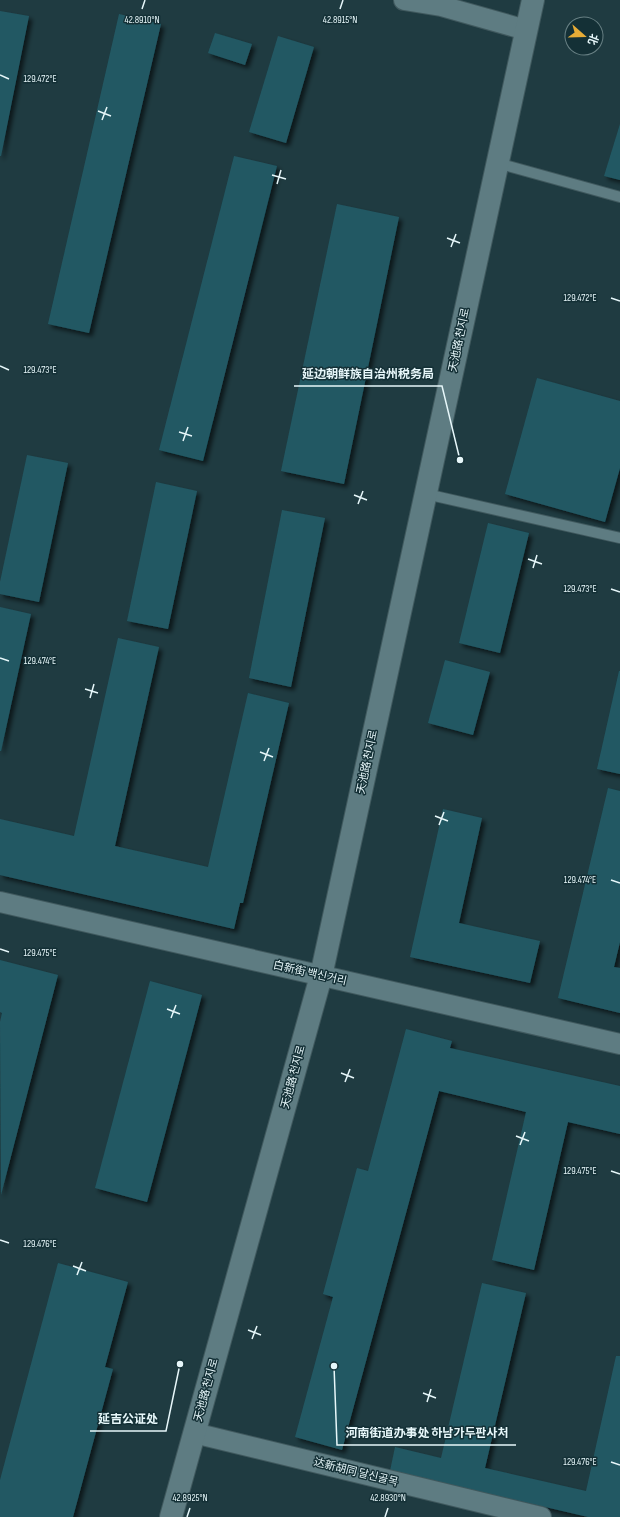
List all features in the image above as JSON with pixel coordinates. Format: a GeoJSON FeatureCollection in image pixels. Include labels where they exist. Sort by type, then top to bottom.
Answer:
{"type":"FeatureCollection","features":[{"type":"Feature","properties":{"kind":"street"},"geometry":{"type":"LineString","coordinates":[[404,0],[441,6],[526,30]]}},
{"type":"Feature","properties":{"kind":"street","name":"天池路 천지로"},"geometry":{"type":"LineString","coordinates":[[171,1517],[321,976],[533,0]]}},
{"type":"Feature","properties":{"kind":"street","name":"白新街 백신거리"},"geometry":{"type":"LineString","coordinates":[[0,902],[620,1044]]}},
{"type":"Feature","properties":{"kind":"street","name":"达新胡同 달신골목"},"geometry":{"type":"LineString","coordinates":[[194,1433],[541,1517]]}},
{"type":"Feature","properties":{"kind":"lane"},"geometry":{"type":"LineString","coordinates":[[497,163],[620,197]]}},
{"type":"Feature","properties":{"kind":"lane"},"geometry":{"type":"LineString","coordinates":[[426,494],[620,538]]}},
{"type":"Feature","properties":{"kind":"building"},"geometry":{"type":"Polygon","coordinates":[[[0,11],[29,16],[1,156],[0,156],[0,11]]]}},
{"type":"Feature","properties":{"kind":"building"},"geometry":{"type":"Polygon","coordinates":[[[119,14],[161,24],[89,333],[48,324],[119,14]]]}},
{"type":"Feature","properties":{"kind":"building"},"geometry":{"type":"Polygon","coordinates":[[[215,33],[252,44],[245,65],[208,53],[215,33]]]}},
{"type":"Feature","properties":{"kind":"building"},"geometry":{"type":"Polygon","coordinates":[[[278,36],[314,47],[286,143],[249,132],[278,36]]]}},
{"type":"Feature","properties":{"kind":"building"},"geometry":{"type":"Polygon","coordinates":[[[620,124],[620,180],[604,176],[620,124]]]}},
{"type":"Feature","properties":{"kind":"building"},"geometry":{"type":"Polygon","coordinates":[[[234,156],[277,166],[203,461],[159,450],[234,156]]]}},
{"type":"Feature","properties":{"kind":"building"},"geometry":{"type":"Polygon","coordinates":[[[337,204],[399,217],[344,484],[281,471],[337,204]]]}},
{"type":"Feature","properties":{"kind":"building"},"geometry":{"type":"Polygon","coordinates":[[[537,378],[620,401],[620,468],[605,522],[505,494],[537,378]]]}},
{"type":"Feature","properties":{"kind":"building"},"geometry":{"type":"Polygon","coordinates":[[[27,455],[68,463],[39,602],[0,594],[0,582],[27,455]]]}},
{"type":"Feature","properties":{"kind":"building"},"geometry":{"type":"Polygon","coordinates":[[[156,482],[197,491],[168,629],[127,621],[156,482]]]}},
{"type":"Feature","properties":{"kind":"building"},"geometry":{"type":"Polygon","coordinates":[[[282,510],[325,518],[291,687],[249,678],[282,510]]]}},
{"type":"Feature","properties":{"kind":"building"},"geometry":{"type":"Polygon","coordinates":[[[488,523],[529,533],[500,653],[459,643],[488,523]]]}},
{"type":"Feature","properties":{"kind":"building"},"geometry":{"type":"Polygon","coordinates":[[[0,607],[31,614],[1,751],[0,751],[0,607]]]}},
{"type":"Feature","properties":{"kind":"building"},"geometry":{"type":"Polygon","coordinates":[[[118,638],[159,647],[115,846],[208,867],[248,693],[289,703],[243,903],[240,903],[234,929],[0,875],[0,819],[74,836],[118,638]]]}},
{"type":"Feature","properties":{"kind":"building"},"geometry":{"type":"Polygon","coordinates":[[[445,660],[490,672],[473,735],[428,723],[445,660]]]}},
{"type":"Feature","properties":{"kind":"building"},"geometry":{"type":"Polygon","coordinates":[[[620,671],[620,774],[597,769],[620,671]]]}},
{"type":"Feature","properties":{"kind":"building"},"geometry":{"type":"Polygon","coordinates":[[[608,788],[620,791],[620,942],[614,967],[620,968],[620,1013],[558,998],[608,788]]]}},
{"type":"Feature","properties":{"kind":"building"},"geometry":{"type":"Polygon","coordinates":[[[443,809],[482,818],[459,923],[540,941],[530,983],[410,957],[443,809]]]}},
{"type":"Feature","properties":{"kind":"building"},"geometry":{"type":"Polygon","coordinates":[[[0,960],[58,975],[1,1195],[0,1022],[2,1013],[0,1012],[0,960]]]}},
{"type":"Feature","properties":{"kind":"building"},"geometry":{"type":"Polygon","coordinates":[[[150,981],[202,995],[147,1202],[95,1188],[150,981]]]}},
{"type":"Feature","properties":{"kind":"building"},"geometry":{"type":"Polygon","coordinates":[[[406,1029],[452,1041],[450,1048],[620,1086],[620,1134],[568,1122],[534,1270],[492,1260],[526,1112],[439,1091],[342,1450],[295,1437],[333,1297],[323,1294],[357,1168],[368,1171],[406,1029]]]}},
{"type":"Feature","properties":{"kind":"building"},"geometry":{"type":"Polygon","coordinates":[[[58,1263],[128,1282],[105,1367],[113,1369],[73,1517],[0,1517],[0,1480],[58,1263]]]}},
{"type":"Feature","properties":{"kind":"building"},"geometry":{"type":"Polygon","coordinates":[[[482,1283],[526,1293],[485,1468],[586,1491],[616,1356],[620,1356],[620,1517],[588,1517],[390,1471],[395,1447],[441,1458],[482,1283]]]}},
{"type":"Feature","properties":{"kind":"place","name":"延边朝鲜族自治州税务局"},"geometry":{"type":"Point","coordinates":[460,460]}},
{"type":"Feature","properties":{"kind":"place","name":"延吉公证处"},"geometry":{"type":"Point","coordinates":[180,1364]}},
{"type":"Feature","properties":{"kind":"place","name":"河南街道办事处 하남가두판사처"},"geometry":{"type":"Point","coordinates":[334,1366]}}]}
